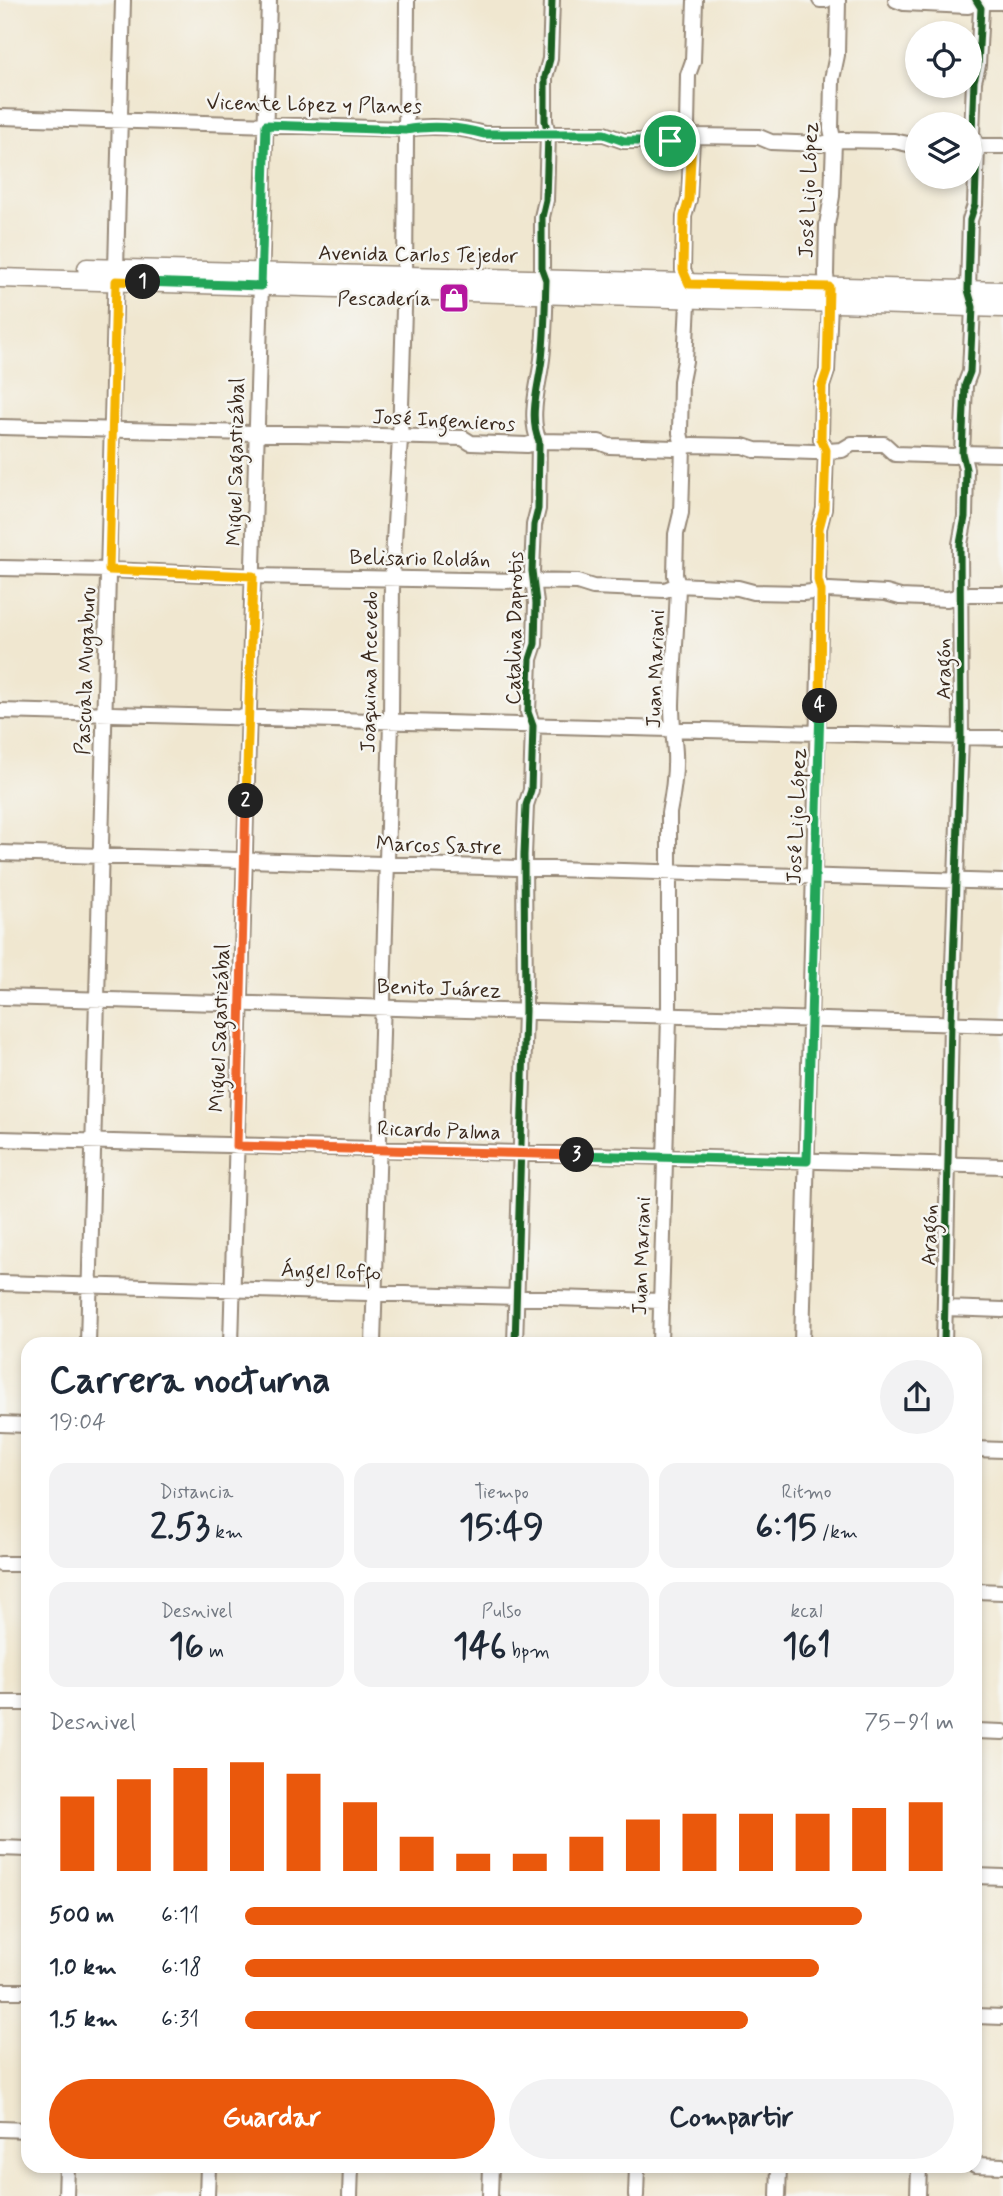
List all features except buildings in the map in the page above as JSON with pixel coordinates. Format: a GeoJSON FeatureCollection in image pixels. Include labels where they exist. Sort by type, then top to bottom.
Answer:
{"type":"FeatureCollection","features":[{"type":"Feature","properties":{"kind":"main road","name":"Avenida Carlos Tejedor"},"geometry":{"type":"LineString","coordinates":[[0,266],[116,275],[829,295],[970,298],[1003,291]]}},
{"type":"Feature","properties":{"kind":"main road","name":"Avenida Carlos Tejedor"},"geometry":{"type":"LineString","coordinates":[[0,278],[116,275]]}},
{"type":"Feature","properties":{"kind":"main road","name":"Avenida Carlos Tejedor"},"geometry":{"type":"LineString","coordinates":[[970,298],[1003,308]]}},
{"type":"Feature","properties":{"kind":"street","name":"Pascuala Mugaburu"},"geometry":{"type":"LineString","coordinates":[[88,1337],[123,0]]}},
{"type":"Feature","properties":{"kind":"street","name":"Miguel Sagastizábal"},"geometry":{"type":"LineString","coordinates":[[231,1337],[269,0]]}},
{"type":"Feature","properties":{"kind":"street","name":"Joaquina Acevedo"},"geometry":{"type":"LineString","coordinates":[[373,1337],[391,722],[391,577],[400,438],[405,283],[407,0]]}},
{"type":"Feature","properties":{"kind":"street","name":"Catalina Daprotis"},"geometry":{"type":"LineString","coordinates":[[515,1337],[525,1012],[526,805],[531,790],[533,726],[528,712],[536,603],[533,582],[539,442],[536,433],[537,385],[542,358],[546,287],[542,269],[542,217],[546,200],[548,134],[545,121],[545,77],[550,59],[552,0]]}},
{"type":"Feature","properties":{"kind":"street","name":"Juan Mariani"},"geometry":{"type":"LineString","coordinates":[[660,1337],[669,1016],[669,813],[674,789],[675,753],[672,729],[678,585],[675,575],[676,534],[681,513],[683,446],[680,433],[688,291],[683,270],[684,216],[689,199],[692,137],[687,126],[688,75],[693,61],[695,0]]}},
{"type":"Feature","properties":{"kind":"street"},"geometry":{"type":"LineString","coordinates":[[820,0],[826,0]]}},
{"type":"Feature","properties":{"kind":"street","name":"José Lijo López"},"geometry":{"type":"LineString","coordinates":[[802,1337],[819,733],[819,528],[824,509],[826,450],[821,439],[822,386],[827,371],[829,295],[825,275],[827,225],[832,196],[832,79],[837,55],[838,0]]}},
{"type":"Feature","properties":{"kind":"street"},"geometry":{"type":"LineString","coordinates":[[896,0],[904,3],[968,6],[976,1],[1003,2]]}},
{"type":"Feature","properties":{"kind":"street","name":"Aragón"},"geometry":{"type":"LineString","coordinates":[[973,112],[981,8],[976,1]]}},
{"type":"Feature","properties":{"kind":"street","name":"Vicente López y Planes"},"geometry":{"type":"LineString","coordinates":[[0,117],[405,130],[419,127],[471,130],[484,134],[604,134],[624,141],[759,137],[771,142],[842,140],[905,143]]}},
{"type":"Feature","properties":{"kind":"street"},"geometry":{"type":"LineString","coordinates":[[982,146],[1003,146]]}},
{"type":"Feature","properties":{"kind":"street","name":"Aragón"},"geometry":{"type":"LineString","coordinates":[[944,1337],[961,737],[960,544],[965,517],[966,469],[962,453],[965,386],[970,372],[970,220],[975,205],[974,189]]}},
{"type":"Feature","properties":{"kind":"street","name":"José Ingenieros"},"geometry":{"type":"LineString","coordinates":[[0,427],[463,438],[471,443],[527,445],[539,442],[599,442],[609,446],[662,448],[743,446],[754,450],[814,452],[842,450],[852,444],[884,444],[895,454],[1003,454]]}},
{"type":"Feature","properties":{"kind":"street","name":"Belisario Roldán"},"geometry":{"type":"LineString","coordinates":[[0,568],[577,582],[593,587],[664,590],[678,585],[738,588],[753,592],[886,593],[900,597],[947,599],[961,595],[1003,594]]}},
{"type":"Feature","properties":{"kind":"street"},"geometry":{"type":"LineString","coordinates":[[0,711],[1003,738]]}},
{"type":"Feature","properties":{"kind":"street","name":"Marcos Sastre"},"geometry":{"type":"LineString","coordinates":[[0,853],[1003,882]]}},
{"type":"Feature","properties":{"kind":"street","name":"Benito Juárez"},"geometry":{"type":"LineString","coordinates":[[0,997],[1003,1025]]}},
{"type":"Feature","properties":{"kind":"street","name":"Ricardo Palma"},"geometry":{"type":"LineString","coordinates":[[0,1139],[1003,1166]]}},
{"type":"Feature","properties":{"kind":"street","name":"Ángel Roffo"},"geometry":{"type":"LineString","coordinates":[[0,1283],[661,1301]]}},
{"type":"Feature","properties":{"kind":"street"},"geometry":{"type":"LineString","coordinates":[[945,1308],[1003,1310]]}},
{"type":"Feature","properties":{"kind":"street"},"geometry":{"type":"LineString","coordinates":[[0,1424],[21,1424]]}},
{"type":"Feature","properties":{"kind":"street"},"geometry":{"type":"LineString","coordinates":[[982,1449],[1003,1450]]}},
{"type":"Feature","properties":{"kind":"street"},"geometry":{"type":"LineString","coordinates":[[0,1564],[21,1564]]}},
{"type":"Feature","properties":{"kind":"street"},"geometry":{"type":"LineString","coordinates":[[982,1591],[1003,1592]]}},
{"type":"Feature","properties":{"kind":"street"},"geometry":{"type":"LineString","coordinates":[[0,1703],[21,1703]]}},
{"type":"Feature","properties":{"kind":"street"},"geometry":{"type":"LineString","coordinates":[[982,1731],[1003,1732]]}},
{"type":"Feature","properties":{"kind":"street"},"geometry":{"type":"LineString","coordinates":[[0,1848],[21,1849]]}},
{"type":"Feature","properties":{"kind":"street"},"geometry":{"type":"LineString","coordinates":[[982,1876],[1003,1877]]}},
{"type":"Feature","properties":{"kind":"street"},"geometry":{"type":"LineString","coordinates":[[0,1991],[21,1991]]}},
{"type":"Feature","properties":{"kind":"street"},"geometry":{"type":"LineString","coordinates":[[982,2016],[1003,2017]]}},
{"type":"Feature","properties":{"kind":"street"},"geometry":{"type":"LineString","coordinates":[[0,2129],[21,2130]]}},
{"type":"Feature","properties":{"kind":"street"},"geometry":{"type":"LineString","coordinates":[[982,2165],[1003,2166]]}},
{"type":"Feature","properties":{"kind":"street"},"geometry":{"type":"LineString","coordinates":[[66,2196],[67,2173]]}},
{"type":"Feature","properties":{"kind":"street"},"geometry":{"type":"LineString","coordinates":[[207,2196],[208,2173]]}},
{"type":"Feature","properties":{"kind":"street"},"geometry":{"type":"LineString","coordinates":[[350,2196],[351,2173]]}},
{"type":"Feature","properties":{"kind":"street"},"geometry":{"type":"LineString","coordinates":[[490,2196],[491,2173]]}},
{"type":"Feature","properties":{"kind":"street"},"geometry":{"type":"LineString","coordinates":[[636,2196],[637,2173]]}},
{"type":"Feature","properties":{"kind":"street"},"geometry":{"type":"LineString","coordinates":[[778,2196],[779,2173]]}},
{"type":"Feature","properties":{"kind":"street"},"geometry":{"type":"LineString","coordinates":[[918,2196],[919,2173]]}},
{"type":"Feature","properties":{"kind":"cycle path"},"geometry":{"type":"LineString","coordinates":[[515,1337],[525,1011],[524,855],[526,805],[531,790],[533,726],[528,712],[530,659],[535,644],[536,603],[532,571],[534,525],[538,509],[539,441],[534,411],[545,320],[546,280],[542,269],[542,217],[546,200],[548,134],[545,121],[545,77],[550,59],[552,0]]}},
{"type":"Feature","properties":{"kind":"cycle path"},"geometry":{"type":"LineString","coordinates":[[944,1337],[961,737],[960,544],[965,517],[966,469],[962,453],[965,385],[970,372],[973,307],[968,290],[970,220],[975,205],[977,146],[972,134],[981,8],[976,0]]}},
{"type":"Feature","properties":{"kind":"place","name":"Pescadería"},"geometry":{"type":"Point","coordinates":[454,298]}},
{"type":"Feature","properties":{"kind":"route"},"geometry":{"type":"LineString","coordinates":[[266,125],[405,130],[419,127],[471,130],[484,134],[604,134],[624,141],[670,141],[692,137],[689,199],[684,216],[683,270],[689,284],[829,287],[827,371],[822,386],[821,439],[826,450],[824,509],[819,528],[819,733],[807,1161],[237,1146],[253,576],[109,570],[116,281],[261,286],[266,125]]}}]}
